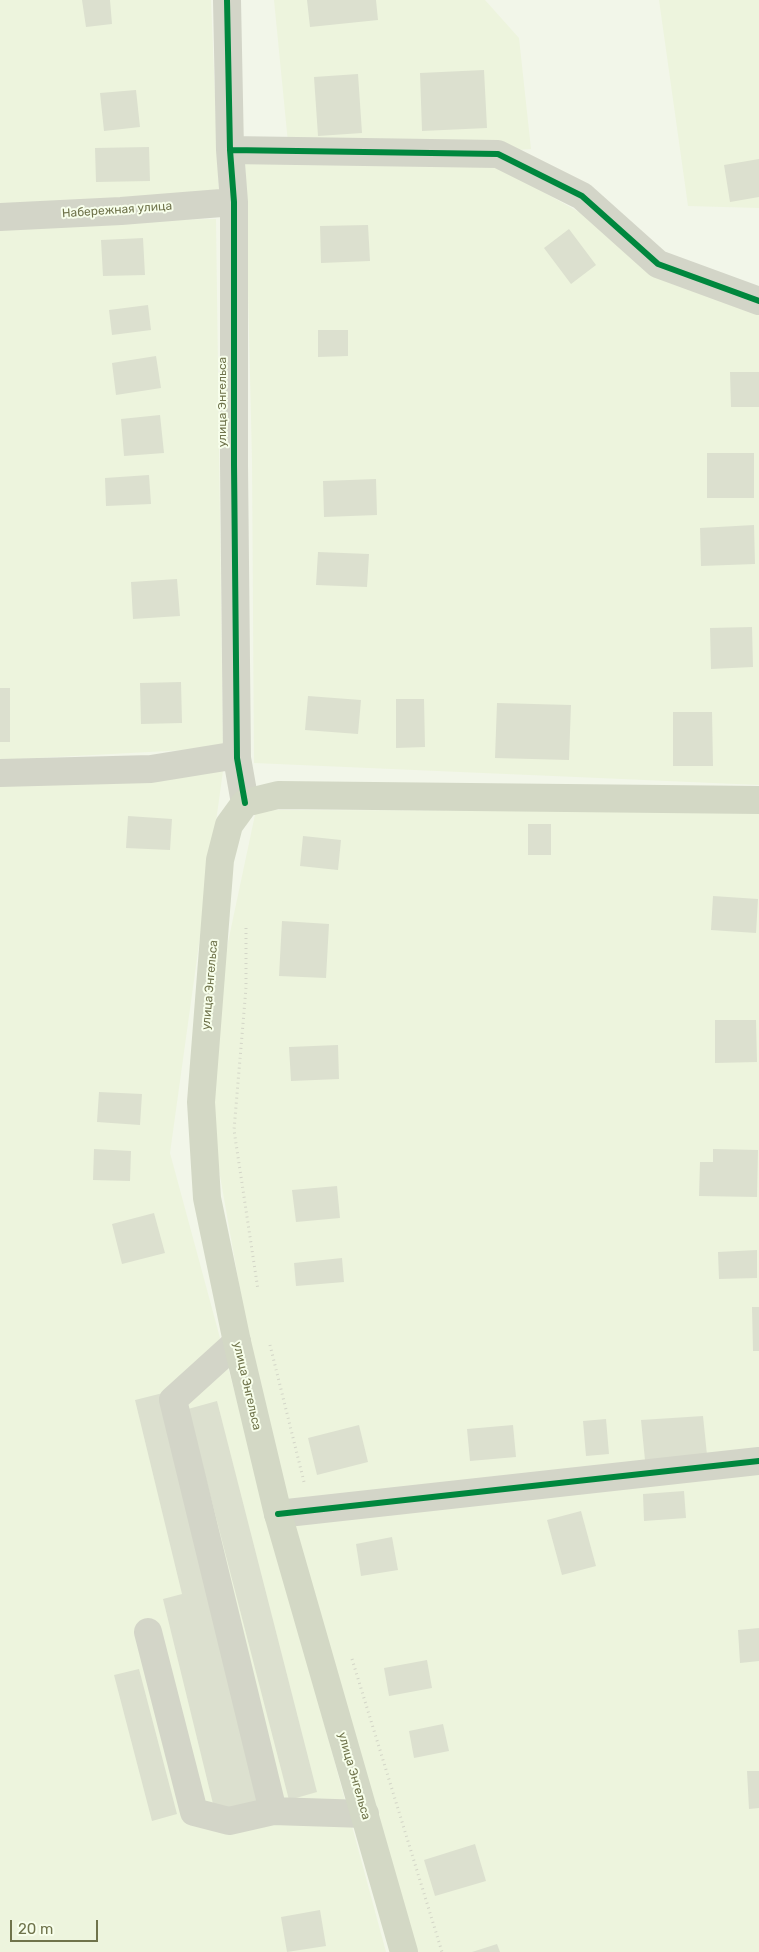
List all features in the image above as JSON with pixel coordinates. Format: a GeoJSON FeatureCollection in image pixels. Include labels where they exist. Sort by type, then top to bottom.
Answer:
{"type":"FeatureCollection","features":[{"type":"Feature","properties":{"kind":"main road"},"geometry":{"type":"LineString","coordinates":[[245,803],[278,795],[759,800]]}},
{"type":"Feature","properties":{"kind":"main road","name":"улица Энгельса"},"geometry":{"type":"LineString","coordinates":[[245,803],[228,825],[220,860],[201,1102],[208,1198],[237,1342],[278,1514],[404,1952]]}},
{"type":"Feature","properties":{"kind":"street","name":"улица Энгельса"},"geometry":{"type":"LineString","coordinates":[[227,0],[230,150],[234,202],[237,758],[245,803]]}},
{"type":"Feature","properties":{"kind":"street"},"geometry":{"type":"LineString","coordinates":[[230,150],[498,154],[582,196],[658,264],[759,301]]}},
{"type":"Feature","properties":{"kind":"street","name":"Набережная улица"},"geometry":{"type":"LineString","coordinates":[[0,218],[234,202]]}},
{"type":"Feature","properties":{"kind":"street"},"geometry":{"type":"LineString","coordinates":[[0,773],[150,769],[225,757],[237,758]]}},
{"type":"Feature","properties":{"kind":"street"},"geometry":{"type":"LineString","coordinates":[[237,1342],[173,1400],[273,1811]]}},
{"type":"Feature","properties":{"kind":"street"},"geometry":{"type":"LineString","coordinates":[[278,1514],[759,1460]]}},
{"type":"Feature","properties":{"kind":"street"},"geometry":{"type":"LineString","coordinates":[[148,1632],[194,1812],[229,1821],[273,1811],[365,1814]]}},
{"type":"Feature","properties":{"kind":"path"},"geometry":{"type":"LineString","coordinates":[[246,920],[246,988],[234,1130],[259,1298]]}},
{"type":"Feature","properties":{"kind":"path"},"geometry":{"type":"LineString","coordinates":[[268,1337],[306,1492]]}},
{"type":"Feature","properties":{"kind":"path"},"geometry":{"type":"LineString","coordinates":[[350,1653],[442,1952]]}},
{"type":"Feature","properties":{"kind":"shaded area"},"geometry":{"type":"Polygon","coordinates":[[[0,0],[211,0],[219,191],[0,211],[0,0]]]}},
{"type":"Feature","properties":{"kind":"shaded area"},"geometry":{"type":"Polygon","coordinates":[[[274,0],[485,0],[519,38],[531,149],[361,163],[497,166],[759,313],[759,785],[254,763],[252,460],[245,162],[290,163],[274,0]]]}},
{"type":"Feature","properties":{"kind":"shaded area"},"geometry":{"type":"Polygon","coordinates":[[[659,0],[759,0],[759,208],[688,206],[659,0]]]}},
{"type":"Feature","properties":{"kind":"shaded area"},"geometry":{"type":"Polygon","coordinates":[[[216,219],[223,748],[0,760],[0,223],[216,219]]]}},
{"type":"Feature","properties":{"kind":"shaded area"},"geometry":{"type":"Polygon","coordinates":[[[223,771],[170,1153],[386,1952],[0,1952],[0,781],[223,771]]]}},
{"type":"Feature","properties":{"kind":"shaded area"},"geometry":{"type":"Polygon","coordinates":[[[256,810],[759,811],[759,1460],[288,1502],[246,1324],[213,1136],[220,980],[256,810]]]}},
{"type":"Feature","properties":{"kind":"shaded area"},"geometry":{"type":"Polygon","coordinates":[[[759,1473],[759,1952],[417,1952],[294,1524],[759,1473]]]}},
{"type":"Feature","properties":{"kind":"building"},"geometry":{"type":"Polygon","coordinates":[[[82,0],[110,0],[112,24],[86,27],[82,0]]]}},
{"type":"Feature","properties":{"kind":"building"},"geometry":{"type":"Polygon","coordinates":[[[307,0],[376,0],[378,20],[310,27],[307,0]]]}},
{"type":"Feature","properties":{"kind":"building"},"geometry":{"type":"Polygon","coordinates":[[[484,70],[487,128],[422,131],[420,73],[484,70]]]}},
{"type":"Feature","properties":{"kind":"building"},"geometry":{"type":"Polygon","coordinates":[[[358,74],[362,133],[318,136],[314,77],[358,74]]]}},
{"type":"Feature","properties":{"kind":"building"},"geometry":{"type":"Polygon","coordinates":[[[136,90],[140,127],[104,131],[100,93],[136,90]]]}},
{"type":"Feature","properties":{"kind":"building"},"geometry":{"type":"Polygon","coordinates":[[[149,147],[150,181],[96,182],[95,148],[149,147]]]}},
{"type":"Feature","properties":{"kind":"building"},"geometry":{"type":"Polygon","coordinates":[[[759,159],[759,197],[730,202],[724,165],[759,159]]]}},
{"type":"Feature","properties":{"kind":"building"},"geometry":{"type":"Polygon","coordinates":[[[368,225],[370,261],[321,263],[320,226],[368,225]]]}},
{"type":"Feature","properties":{"kind":"building"},"geometry":{"type":"Polygon","coordinates":[[[569,229],[596,265],[571,284],[544,248],[569,229]]]}},
{"type":"Feature","properties":{"kind":"building"},"geometry":{"type":"Polygon","coordinates":[[[143,238],[145,275],[103,276],[101,240],[143,238]]]}},
{"type":"Feature","properties":{"kind":"building"},"geometry":{"type":"Polygon","coordinates":[[[148,305],[151,330],[112,335],[109,310],[148,305]]]}},
{"type":"Feature","properties":{"kind":"building"},"geometry":{"type":"Polygon","coordinates":[[[318,330],[348,330],[348,356],[318,357],[318,330]]]}},
{"type":"Feature","properties":{"kind":"building"},"geometry":{"type":"Polygon","coordinates":[[[156,356],[161,388],[116,395],[112,363],[156,356]]]}},
{"type":"Feature","properties":{"kind":"building"},"geometry":{"type":"Polygon","coordinates":[[[730,372],[759,372],[759,407],[731,407],[730,372]]]}},
{"type":"Feature","properties":{"kind":"building"},"geometry":{"type":"Polygon","coordinates":[[[160,415],[164,453],[124,456],[121,419],[160,415]]]}},
{"type":"Feature","properties":{"kind":"building"},"geometry":{"type":"Polygon","coordinates":[[[707,453],[754,453],[754,498],[707,498],[707,453]]]}},
{"type":"Feature","properties":{"kind":"building"},"geometry":{"type":"Polygon","coordinates":[[[149,475],[151,504],[106,506],[105,478],[149,475]]]}},
{"type":"Feature","properties":{"kind":"building"},"geometry":{"type":"Polygon","coordinates":[[[376,479],[377,515],[324,517],[323,481],[376,479]]]}},
{"type":"Feature","properties":{"kind":"building"},"geometry":{"type":"Polygon","coordinates":[[[754,525],[755,564],[701,566],[700,528],[754,525]]]}},
{"type":"Feature","properties":{"kind":"building"},"geometry":{"type":"Polygon","coordinates":[[[318,552],[369,554],[367,587],[316,585],[318,552]]]}},
{"type":"Feature","properties":{"kind":"building"},"geometry":{"type":"Polygon","coordinates":[[[177,579],[180,616],[133,619],[131,582],[177,579]]]}},
{"type":"Feature","properties":{"kind":"building"},"geometry":{"type":"Polygon","coordinates":[[[752,627],[753,667],[711,669],[710,628],[752,627]]]}},
{"type":"Feature","properties":{"kind":"building"},"geometry":{"type":"Polygon","coordinates":[[[181,682],[182,723],[141,724],[140,683],[181,682]]]}},
{"type":"Feature","properties":{"kind":"building"},"geometry":{"type":"Polygon","coordinates":[[[0,688],[10,688],[10,742],[0,742],[0,688]]]}},
{"type":"Feature","properties":{"kind":"building"},"geometry":{"type":"Polygon","coordinates":[[[308,696],[361,700],[358,734],[305,730],[308,696]]]}},
{"type":"Feature","properties":{"kind":"building"},"geometry":{"type":"Polygon","coordinates":[[[396,699],[424,699],[425,747],[396,748],[396,699]]]}},
{"type":"Feature","properties":{"kind":"building"},"geometry":{"type":"Polygon","coordinates":[[[497,703],[571,705],[569,760],[495,758],[497,703]]]}},
{"type":"Feature","properties":{"kind":"building"},"geometry":{"type":"Polygon","coordinates":[[[673,712],[712,712],[713,766],[673,766],[673,712]]]}},
{"type":"Feature","properties":{"kind":"building"},"geometry":{"type":"Polygon","coordinates":[[[128,816],[172,819],[170,850],[126,848],[128,816]]]}},
{"type":"Feature","properties":{"kind":"building"},"geometry":{"type":"Polygon","coordinates":[[[528,824],[551,824],[551,855],[528,855],[528,824]]]}},
{"type":"Feature","properties":{"kind":"building"},"geometry":{"type":"Polygon","coordinates":[[[303,836],[341,840],[338,870],[300,866],[303,836]]]}},
{"type":"Feature","properties":{"kind":"building"},"geometry":{"type":"Polygon","coordinates":[[[713,896],[758,899],[756,933],[711,930],[713,896]]]}},
{"type":"Feature","properties":{"kind":"building"},"geometry":{"type":"Polygon","coordinates":[[[282,921],[329,924],[326,978],[279,976],[282,921]]]}},
{"type":"Feature","properties":{"kind":"building"},"geometry":{"type":"Polygon","coordinates":[[[715,1020],[756,1020],[757,1062],[715,1063],[715,1020]]]}},
{"type":"Feature","properties":{"kind":"building"},"geometry":{"type":"Polygon","coordinates":[[[338,1045],[339,1079],[291,1081],[289,1047],[338,1045]]]}},
{"type":"Feature","properties":{"kind":"building"},"geometry":{"type":"Polygon","coordinates":[[[99,1092],[142,1094],[140,1125],[97,1122],[99,1092]]]}},
{"type":"Feature","properties":{"kind":"building"},"geometry":{"type":"Polygon","coordinates":[[[94,1149],[131,1151],[130,1181],[93,1180],[94,1149]]]}},
{"type":"Feature","properties":{"kind":"building"},"geometry":{"type":"Polygon","coordinates":[[[713,1149],[758,1150],[757,1197],[699,1196],[700,1162],[713,1162],[713,1149]]]}},
{"type":"Feature","properties":{"kind":"building"},"geometry":{"type":"Polygon","coordinates":[[[337,1186],[340,1218],[296,1222],[292,1190],[337,1186]]]}},
{"type":"Feature","properties":{"kind":"building"},"geometry":{"type":"Polygon","coordinates":[[[154,1213],[165,1253],[122,1264],[112,1224],[154,1213]]]}},
{"type":"Feature","properties":{"kind":"building"},"geometry":{"type":"Polygon","coordinates":[[[757,1250],[757,1278],[719,1279],[718,1252],[757,1250]]]}},
{"type":"Feature","properties":{"kind":"building"},"geometry":{"type":"Polygon","coordinates":[[[342,1258],[344,1282],[296,1286],[294,1263],[342,1258]]]}},
{"type":"Feature","properties":{"kind":"building"},"geometry":{"type":"Polygon","coordinates":[[[752,1307],[759,1307],[759,1351],[753,1351],[752,1307]]]}},
{"type":"Feature","properties":{"kind":"building"},"geometry":{"type":"Polygon","coordinates":[[[163,1393],[263,1800],[215,1812],[163,1599],[182,1594],[135,1400],[163,1393]]]}},
{"type":"Feature","properties":{"kind":"building"},"geometry":{"type":"Polygon","coordinates":[[[217,1401],[317,1792],[289,1800],[188,1409],[217,1401]]]}},
{"type":"Feature","properties":{"kind":"building"},"geometry":{"type":"Polygon","coordinates":[[[703,1416],[707,1455],[645,1460],[641,1420],[703,1416]]]}},
{"type":"Feature","properties":{"kind":"building"},"geometry":{"type":"Polygon","coordinates":[[[606,1419],[609,1454],[586,1456],[583,1421],[606,1419]]]}},
{"type":"Feature","properties":{"kind":"building"},"geometry":{"type":"Polygon","coordinates":[[[359,1425],[368,1462],[317,1475],[308,1438],[359,1425]]]}},
{"type":"Feature","properties":{"kind":"building"},"geometry":{"type":"Polygon","coordinates":[[[513,1425],[516,1457],[470,1461],[467,1429],[513,1425]]]}},
{"type":"Feature","properties":{"kind":"building"},"geometry":{"type":"Polygon","coordinates":[[[684,1491],[686,1518],[644,1521],[643,1494],[684,1491]]]}},
{"type":"Feature","properties":{"kind":"building"},"geometry":{"type":"Polygon","coordinates":[[[581,1511],[596,1566],[562,1575],[547,1520],[581,1511]]]}},
{"type":"Feature","properties":{"kind":"building"},"geometry":{"type":"Polygon","coordinates":[[[392,1537],[398,1570],[361,1576],[356,1544],[392,1537]]]}},
{"type":"Feature","properties":{"kind":"building"},"geometry":{"type":"Polygon","coordinates":[[[759,1628],[759,1661],[740,1663],[738,1630],[759,1628]]]}},
{"type":"Feature","properties":{"kind":"building"},"geometry":{"type":"Polygon","coordinates":[[[427,1660],[432,1688],[389,1696],[384,1668],[427,1660]]]}},
{"type":"Feature","properties":{"kind":"building"},"geometry":{"type":"Polygon","coordinates":[[[139,1669],[177,1814],[152,1821],[114,1675],[139,1669]]]}},
{"type":"Feature","properties":{"kind":"building"},"geometry":{"type":"Polygon","coordinates":[[[443,1724],[449,1751],[414,1758],[409,1731],[443,1724]]]}},
{"type":"Feature","properties":{"kind":"building"},"geometry":{"type":"Polygon","coordinates":[[[747,1771],[759,1771],[759,1808],[749,1809],[747,1771]]]}},
{"type":"Feature","properties":{"kind":"building"},"geometry":{"type":"Polygon","coordinates":[[[475,1844],[486,1881],[435,1896],[424,1860],[475,1844]]]}},
{"type":"Feature","properties":{"kind":"building"},"geometry":{"type":"Polygon","coordinates":[[[320,1910],[326,1946],[287,1952],[281,1917],[320,1910]]]}},
{"type":"Feature","properties":{"kind":"building"},"geometry":{"type":"Polygon","coordinates":[[[497,1944],[500,1952],[472,1952],[497,1944]]]}},
{"type":"Feature","properties":{"kind":"cycle path"},"geometry":{"type":"LineString","coordinates":[[227,0],[230,150],[234,202],[237,758],[245,803]]}},
{"type":"Feature","properties":{"kind":"cycle path"},"geometry":{"type":"LineString","coordinates":[[230,150],[498,154],[582,196],[658,264],[759,301]]}},
{"type":"Feature","properties":{"kind":"cycle path"},"geometry":{"type":"LineString","coordinates":[[278,1514],[759,1461]]}}]}
